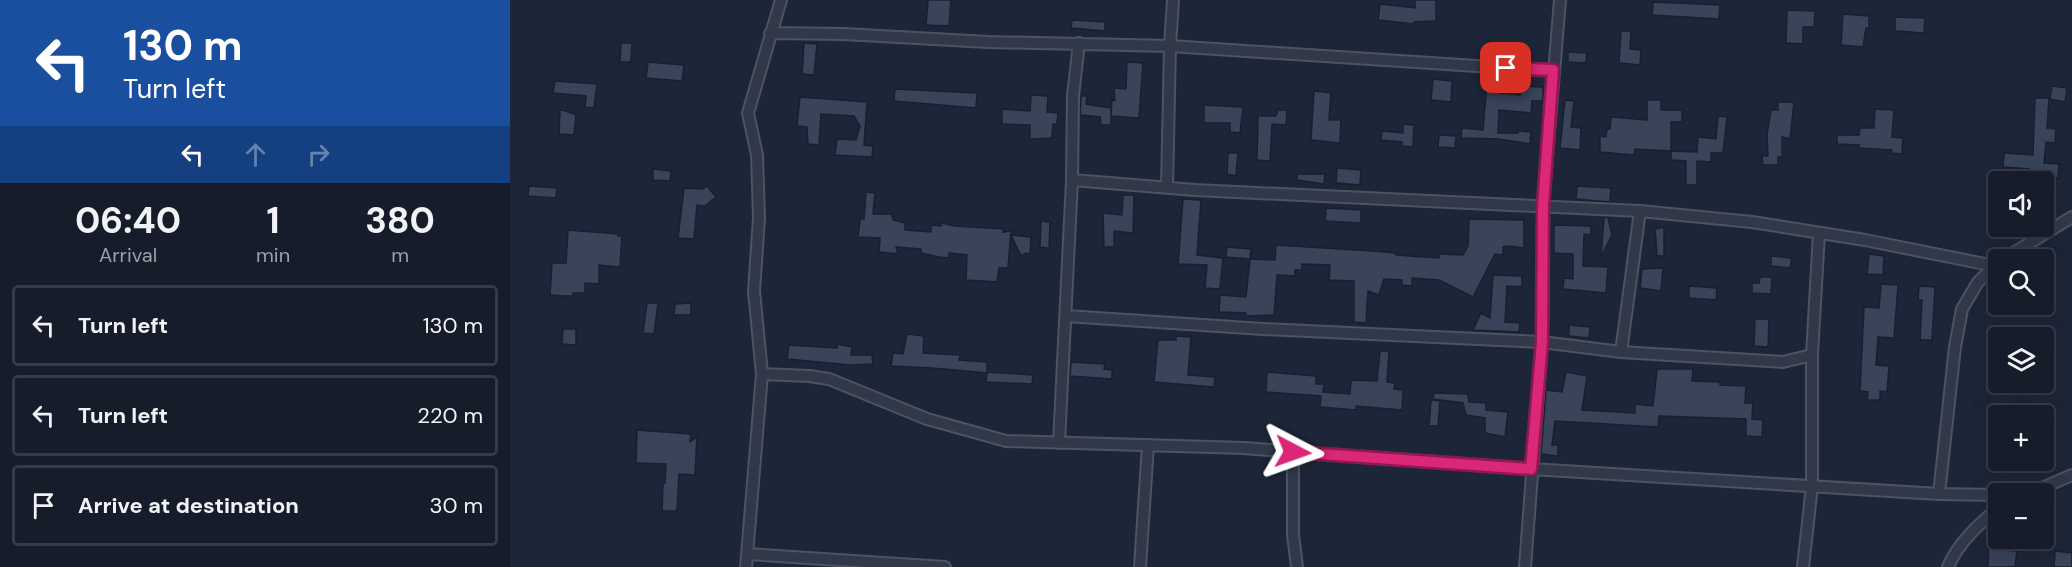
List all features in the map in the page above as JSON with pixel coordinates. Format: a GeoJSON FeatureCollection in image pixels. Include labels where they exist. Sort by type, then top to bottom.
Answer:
{"type":"FeatureCollection","features":[{"type":"Feature","properties":{"kind":"street"},"geometry":{"type":"LineString","coordinates":[[747,567],[762,374],[754,291],[759,218],[757,155],[748,113],[781,0]]}},
{"type":"Feature","properties":{"kind":"street"},"geometry":{"type":"LineString","coordinates":[[1167,188],[1173,0]]}},
{"type":"Feature","properties":{"kind":"street"},"geometry":{"type":"LineString","coordinates":[[1526,567],[1531,469],[1542,342],[1543,206],[1560,0]]}},
{"type":"Feature","properties":{"kind":"street"},"geometry":{"type":"LineString","coordinates":[[770,33],[844,34],[988,42],[1170,46],[1553,70]]}},
{"type":"Feature","properties":{"kind":"street"},"geometry":{"type":"LineString","coordinates":[[1059,443],[1072,180],[1073,96],[1079,43]]}},
{"type":"Feature","properties":{"kind":"street"},"geometry":{"type":"LineString","coordinates":[[1072,180],[1167,188],[1640,211],[1752,222],[1988,261]]}},
{"type":"Feature","properties":{"kind":"street"},"geometry":{"type":"LineString","coordinates":[[1621,352],[1640,211]]}},
{"type":"Feature","properties":{"kind":"street"},"geometry":{"type":"LineString","coordinates":[[2021,249],[2072,217]]}},
{"type":"Feature","properties":{"kind":"street"},"geometry":{"type":"LineString","coordinates":[[1803,567],[1812,486],[1812,355],[1819,233]]}},
{"type":"Feature","properties":{"kind":"street"},"geometry":{"type":"LineString","coordinates":[[1939,494],[1955,347],[1962,309],[1978,282],[1988,272]]}},
{"type":"Feature","properties":{"kind":"street"},"geometry":{"type":"LineString","coordinates":[[1066,316],[1263,329],[1542,342],[1621,352],[1784,362],[1812,355]]}},
{"type":"Feature","properties":{"kind":"street"},"geometry":{"type":"LineString","coordinates":[[762,374],[829,379],[927,419],[1006,441],[1293,452],[1531,469],[1939,494],[1988,495]]}},
{"type":"Feature","properties":{"kind":"street"},"geometry":{"type":"LineString","coordinates":[[1140,567],[1148,445]]}},
{"type":"Feature","properties":{"kind":"street"},"geometry":{"type":"LineString","coordinates":[[1293,452],[1293,535],[1297,567]]}},
{"type":"Feature","properties":{"kind":"street"},"geometry":{"type":"LineString","coordinates":[[2053,483],[2072,475]]}},
{"type":"Feature","properties":{"kind":"street"},"geometry":{"type":"LineString","coordinates":[[1948,567],[1963,542],[1988,516]]}},
{"type":"Feature","properties":{"kind":"street"},"geometry":{"type":"LineString","coordinates":[[748,554],[945,567]]}},
{"type":"Feature","properties":{"kind":"building"},"geometry":{"type":"Polygon","coordinates":[[[928,0],[951,0],[949,26],[926,25],[928,0]]]}},
{"type":"Feature","properties":{"kind":"building"},"geometry":{"type":"Polygon","coordinates":[[[1415,0],[1436,0],[1436,21],[1414,22],[1414,24],[1378,20],[1380,4],[1415,8],[1415,0]]]}},
{"type":"Feature","properties":{"kind":"building"},"geometry":{"type":"Polygon","coordinates":[[[1653,2],[1720,5],[1719,19],[1652,15],[1653,2]]]}},
{"type":"Feature","properties":{"kind":"building"},"geometry":{"type":"Polygon","coordinates":[[[1787,10],[1815,11],[1814,27],[1803,27],[1803,44],[1786,43],[1787,10]]]}},
{"type":"Feature","properties":{"kind":"building"},"geometry":{"type":"Polygon","coordinates":[[[1843,14],[1869,16],[1869,28],[1866,28],[1863,47],[1841,45],[1843,14]]]}},
{"type":"Feature","properties":{"kind":"building"},"geometry":{"type":"Polygon","coordinates":[[[1895,17],[1925,18],[1924,33],[1895,31],[1895,17]]]}},
{"type":"Feature","properties":{"kind":"building"},"geometry":{"type":"Polygon","coordinates":[[[1072,20],[1105,22],[1105,31],[1071,28],[1072,20]]]}},
{"type":"Feature","properties":{"kind":"building"},"geometry":{"type":"Polygon","coordinates":[[[1621,31],[1631,31],[1630,49],[1641,50],[1640,65],[1619,63],[1621,31]]]}},
{"type":"Feature","properties":{"kind":"building"},"geometry":{"type":"Polygon","coordinates":[[[621,43],[632,43],[631,62],[620,62],[621,43]]]}},
{"type":"Feature","properties":{"kind":"building"},"geometry":{"type":"Polygon","coordinates":[[[804,43],[817,44],[814,75],[802,74],[804,43]]]}},
{"type":"Feature","properties":{"kind":"building"},"geometry":{"type":"Polygon","coordinates":[[[1568,52],[1587,53],[1586,63],[1568,62],[1568,52]]]}},
{"type":"Feature","properties":{"kind":"building"},"geometry":{"type":"Polygon","coordinates":[[[648,62],[684,65],[682,81],[646,78],[648,62]]]}},
{"type":"Feature","properties":{"kind":"building"},"geometry":{"type":"Polygon","coordinates":[[[1127,62],[1143,63],[1139,118],[1111,116],[1112,99],[1115,100],[1114,88],[1126,89],[1127,62]]]}},
{"type":"Feature","properties":{"kind":"building"},"geometry":{"type":"Polygon","coordinates":[[[1433,79],[1452,81],[1451,102],[1431,100],[1433,79]]]}},
{"type":"Feature","properties":{"kind":"building"},"geometry":{"type":"Polygon","coordinates":[[[555,81],[597,84],[594,108],[585,107],[586,96],[553,93],[555,81]]]}},
{"type":"Feature","properties":{"kind":"building"},"geometry":{"type":"Polygon","coordinates":[[[1487,83],[1501,84],[1501,93],[1520,95],[1520,86],[1543,87],[1543,101],[1532,101],[1531,113],[1499,110],[1498,133],[1531,132],[1530,144],[1498,139],[1461,138],[1462,128],[1483,130],[1487,83]]]}},
{"type":"Feature","properties":{"kind":"building"},"geometry":{"type":"Polygon","coordinates":[[[2052,86],[2067,88],[2065,102],[2050,99],[2052,86]]]}},
{"type":"Feature","properties":{"kind":"building"},"geometry":{"type":"Polygon","coordinates":[[[895,89],[977,93],[976,108],[894,101],[895,89]]]}},
{"type":"Feature","properties":{"kind":"building"},"geometry":{"type":"Polygon","coordinates":[[[1314,91],[1331,93],[1329,120],[1341,120],[1340,143],[1311,140],[1314,91]]]}},
{"type":"Feature","properties":{"kind":"building"},"geometry":{"type":"Polygon","coordinates":[[[1031,95],[1048,96],[1047,112],[1058,113],[1057,124],[1053,124],[1052,138],[1030,139],[1030,125],[1002,124],[1002,109],[1030,111],[1031,95]]]}},
{"type":"Feature","properties":{"kind":"building"},"geometry":{"type":"Polygon","coordinates":[[[1081,96],[1087,96],[1086,104],[1111,108],[1111,125],[1101,125],[1100,117],[1080,115],[1081,96]]]}},
{"type":"Feature","properties":{"kind":"building"},"geometry":{"type":"Polygon","coordinates":[[[800,97],[867,102],[864,145],[873,146],[872,157],[835,155],[837,139],[856,140],[860,126],[854,116],[821,114],[819,145],[808,144],[807,127],[797,126],[800,97]]]}},
{"type":"Feature","properties":{"kind":"building"},"geometry":{"type":"Polygon","coordinates":[[[2035,98],[2049,98],[2047,128],[2056,129],[2055,143],[2046,142],[2044,163],[2059,164],[2058,178],[2054,178],[2054,171],[2029,171],[2029,169],[2003,167],[2004,153],[2033,155],[2035,98]]]}},
{"type":"Feature","properties":{"kind":"building"},"geometry":{"type":"Polygon","coordinates":[[[1565,100],[1574,101],[1571,127],[1581,128],[1580,150],[1560,148],[1565,100]]]}},
{"type":"Feature","properties":{"kind":"building"},"geometry":{"type":"Polygon","coordinates":[[[1647,100],[1661,100],[1661,110],[1682,110],[1682,122],[1671,122],[1671,151],[1635,149],[1634,155],[1600,152],[1600,136],[1606,137],[1607,129],[1610,129],[1611,117],[1647,120],[1647,100]]]}},
{"type":"Feature","properties":{"kind":"building"},"geometry":{"type":"Polygon","coordinates":[[[1778,102],[1794,102],[1790,139],[1782,137],[1782,157],[1778,157],[1778,165],[1763,165],[1762,156],[1768,156],[1767,135],[1771,110],[1778,110],[1778,102]]]}},
{"type":"Feature","properties":{"kind":"building"},"geometry":{"type":"Polygon","coordinates":[[[1204,105],[1243,107],[1240,133],[1230,132],[1230,123],[1204,123],[1204,105]]]}},
{"type":"Feature","properties":{"kind":"building"},"geometry":{"type":"Polygon","coordinates":[[[560,109],[576,115],[574,135],[559,134],[560,109]]]}},
{"type":"Feature","properties":{"kind":"building"},"geometry":{"type":"Polygon","coordinates":[[[1875,109],[1894,110],[1892,137],[1903,138],[1902,154],[1891,153],[1892,150],[1837,144],[1837,135],[1859,135],[1860,128],[1874,128],[1875,109]]]}},
{"type":"Feature","properties":{"kind":"building"},"geometry":{"type":"Polygon","coordinates":[[[1278,110],[1287,110],[1286,125],[1272,124],[1270,161],[1257,160],[1258,116],[1276,116],[1278,110]]]}},
{"type":"Feature","properties":{"kind":"building"},"geometry":{"type":"Polygon","coordinates":[[[1718,116],[1727,117],[1723,153],[1711,153],[1711,162],[1697,161],[1697,185],[1686,185],[1686,161],[1671,160],[1671,151],[1697,152],[1698,137],[1716,139],[1718,116]]]}},
{"type":"Feature","properties":{"kind":"building"},"geometry":{"type":"Polygon","coordinates":[[[1403,124],[1414,125],[1413,147],[1402,146],[1402,142],[1381,140],[1382,131],[1403,133],[1403,124]]]}},
{"type":"Feature","properties":{"kind":"building"},"geometry":{"type":"Polygon","coordinates":[[[1439,135],[1456,136],[1455,148],[1438,147],[1439,135]]]}},
{"type":"Feature","properties":{"kind":"building"},"geometry":{"type":"Polygon","coordinates":[[[1228,153],[1238,153],[1236,176],[1227,174],[1228,153]]]}},
{"type":"Feature","properties":{"kind":"building"},"geometry":{"type":"Polygon","coordinates":[[[1337,168],[1361,170],[1360,185],[1336,183],[1337,168]]]}},
{"type":"Feature","properties":{"kind":"building"},"geometry":{"type":"Polygon","coordinates":[[[653,169],[671,171],[670,181],[653,180],[653,169]]]}},
{"type":"Feature","properties":{"kind":"building"},"geometry":{"type":"Polygon","coordinates":[[[1297,174],[1325,174],[1324,184],[1297,180],[1297,174]]]}},
{"type":"Feature","properties":{"kind":"building"},"geometry":{"type":"Polygon","coordinates":[[[529,186],[557,188],[556,198],[528,196],[529,186]]]}},
{"type":"Feature","properties":{"kind":"building"},"geometry":{"type":"Polygon","coordinates":[[[707,186],[716,197],[705,206],[697,205],[694,239],[678,238],[684,188],[703,189],[707,186]]]}},
{"type":"Feature","properties":{"kind":"building"},"geometry":{"type":"Polygon","coordinates":[[[1577,186],[1611,188],[1610,202],[1576,199],[1577,186]]]}},
{"type":"Feature","properties":{"kind":"building"},"geometry":{"type":"Polygon","coordinates":[[[866,192],[875,193],[873,214],[892,214],[893,220],[905,223],[905,230],[931,232],[931,225],[941,226],[941,223],[1004,229],[1003,232],[1011,231],[1008,268],[999,268],[997,282],[966,280],[967,255],[949,253],[949,258],[939,257],[921,253],[921,249],[896,247],[898,254],[879,252],[880,238],[858,237],[860,219],[864,219],[866,192]]]}},
{"type":"Feature","properties":{"kind":"building"},"geometry":{"type":"Polygon","coordinates":[[[1123,195],[1134,195],[1133,233],[1114,231],[1114,247],[1104,247],[1103,213],[1122,215],[1123,195]]]}},
{"type":"Feature","properties":{"kind":"building"},"geometry":{"type":"Polygon","coordinates":[[[1183,199],[1201,200],[1197,255],[1223,258],[1220,289],[1205,288],[1207,265],[1178,264],[1183,199]]]}},
{"type":"Feature","properties":{"kind":"building"},"geometry":{"type":"Polygon","coordinates":[[[1326,208],[1361,210],[1361,223],[1325,221],[1326,208]]]}},
{"type":"Feature","properties":{"kind":"building"},"geometry":{"type":"Polygon","coordinates":[[[1604,217],[1608,217],[1612,235],[1601,257],[1604,217]]]}},
{"type":"Feature","properties":{"kind":"building"},"geometry":{"type":"Polygon","coordinates":[[[1469,219],[1524,220],[1524,248],[1503,247],[1503,255],[1495,254],[1473,297],[1439,280],[1412,278],[1412,286],[1402,285],[1402,280],[1384,279],[1379,295],[1368,291],[1366,323],[1354,322],[1354,281],[1329,280],[1330,265],[1302,264],[1302,270],[1295,270],[1295,276],[1277,275],[1274,315],[1246,316],[1246,313],[1219,312],[1220,295],[1246,297],[1250,259],[1275,260],[1276,245],[1439,258],[1439,254],[1463,255],[1468,246],[1469,219]]]}},
{"type":"Feature","properties":{"kind":"building"},"geometry":{"type":"Polygon","coordinates":[[[1041,221],[1050,222],[1049,248],[1040,247],[1041,221]]]}},
{"type":"Feature","properties":{"kind":"building"},"geometry":{"type":"Polygon","coordinates":[[[1554,225],[1591,226],[1591,235],[1584,234],[1583,266],[1608,267],[1606,293],[1563,289],[1564,278],[1573,279],[1573,254],[1554,253],[1554,225]]]}},
{"type":"Feature","properties":{"kind":"building"},"geometry":{"type":"Polygon","coordinates":[[[1664,227],[1664,256],[1657,256],[1655,229],[1664,227]]]}},
{"type":"Feature","properties":{"kind":"building"},"geometry":{"type":"Polygon","coordinates":[[[568,230],[622,236],[620,267],[599,265],[599,284],[585,283],[585,293],[573,293],[573,296],[550,295],[552,263],[566,263],[568,230]]]}},
{"type":"Feature","properties":{"kind":"building"},"geometry":{"type":"Polygon","coordinates":[[[1011,235],[1031,237],[1030,254],[1026,253],[1021,256],[1011,235]]]}},
{"type":"Feature","properties":{"kind":"building"},"geometry":{"type":"Polygon","coordinates":[[[1227,247],[1251,249],[1250,259],[1226,257],[1227,247]]]}},
{"type":"Feature","properties":{"kind":"building"},"geometry":{"type":"Polygon","coordinates":[[[2044,247],[2055,248],[2054,262],[2054,249],[2044,249],[2044,247]]]}},
{"type":"Feature","properties":{"kind":"building"},"geometry":{"type":"Polygon","coordinates":[[[1869,254],[1884,256],[1883,275],[1867,274],[1869,254]]]}},
{"type":"Feature","properties":{"kind":"building"},"geometry":{"type":"Polygon","coordinates":[[[1771,256],[1792,258],[1790,268],[1771,266],[1771,256]]]}},
{"type":"Feature","properties":{"kind":"building"},"geometry":{"type":"Polygon","coordinates":[[[1663,268],[1661,291],[1640,288],[1642,269],[1663,268]]]}},
{"type":"Feature","properties":{"kind":"building"},"geometry":{"type":"Polygon","coordinates":[[[1493,275],[1522,276],[1522,287],[1507,286],[1505,322],[1520,323],[1519,332],[1473,330],[1481,313],[1490,318],[1493,275]]]}},
{"type":"Feature","properties":{"kind":"building"},"geometry":{"type":"Polygon","coordinates":[[[1760,277],[1772,277],[1771,294],[1752,293],[1752,283],[1759,283],[1760,277]]]}},
{"type":"Feature","properties":{"kind":"building"},"geometry":{"type":"Polygon","coordinates":[[[1881,284],[1898,285],[1894,338],[1878,337],[1876,365],[1889,366],[1887,392],[1880,391],[1880,400],[1867,400],[1868,392],[1860,391],[1864,307],[1879,308],[1881,284]]]}},
{"type":"Feature","properties":{"kind":"building"},"geometry":{"type":"Polygon","coordinates":[[[1689,286],[1717,288],[1716,300],[1689,298],[1689,286]]]}},
{"type":"Feature","properties":{"kind":"building"},"geometry":{"type":"Polygon","coordinates":[[[1919,286],[1935,287],[1932,340],[1920,340],[1922,300],[1918,300],[1919,286]]]}},
{"type":"Feature","properties":{"kind":"building"},"geometry":{"type":"Polygon","coordinates":[[[647,303],[658,303],[654,334],[643,333],[647,303]]]}},
{"type":"Feature","properties":{"kind":"building"},"geometry":{"type":"Polygon","coordinates":[[[691,303],[691,315],[674,315],[675,304],[691,303]]]}},
{"type":"Feature","properties":{"kind":"building"},"geometry":{"type":"Polygon","coordinates":[[[1755,319],[1769,319],[1768,347],[1754,346],[1755,319]]]}},
{"type":"Feature","properties":{"kind":"building"},"geometry":{"type":"Polygon","coordinates":[[[1569,325],[1590,327],[1589,338],[1569,336],[1569,325]]]}},
{"type":"Feature","properties":{"kind":"building"},"geometry":{"type":"Polygon","coordinates":[[[563,329],[576,329],[576,345],[562,344],[563,329]]]}},
{"type":"Feature","properties":{"kind":"building"},"geometry":{"type":"Polygon","coordinates":[[[907,334],[924,336],[923,353],[960,355],[959,360],[987,362],[987,372],[1033,375],[1032,384],[986,382],[987,373],[891,366],[893,353],[903,354],[907,334]]]}},
{"type":"Feature","properties":{"kind":"building"},"geometry":{"type":"Polygon","coordinates":[[[1176,336],[1191,337],[1188,375],[1215,377],[1214,387],[1154,382],[1158,340],[1176,340],[1176,336]]]}},
{"type":"Feature","properties":{"kind":"building"},"geometry":{"type":"Polygon","coordinates":[[[837,344],[852,347],[851,355],[872,355],[873,364],[850,365],[787,359],[789,345],[837,348],[837,344]]]}},
{"type":"Feature","properties":{"kind":"building"},"geometry":{"type":"Polygon","coordinates":[[[1380,351],[1389,351],[1387,382],[1395,383],[1394,389],[1403,390],[1402,410],[1356,406],[1356,410],[1320,407],[1321,396],[1266,392],[1267,372],[1316,376],[1316,384],[1324,384],[1323,392],[1350,394],[1351,380],[1377,381],[1380,351]]]}},
{"type":"Feature","properties":{"kind":"building"},"geometry":{"type":"Polygon","coordinates":[[[1071,362],[1105,364],[1104,369],[1112,370],[1112,379],[1070,376],[1071,362]]]}},
{"type":"Feature","properties":{"kind":"building"},"geometry":{"type":"Polygon","coordinates":[[[1657,369],[1693,369],[1692,381],[1746,386],[1745,403],[1753,403],[1752,419],[1763,420],[1762,437],[1746,436],[1746,419],[1659,416],[1658,427],[1555,421],[1552,445],[1558,445],[1558,456],[1541,454],[1546,390],[1562,392],[1566,372],[1587,376],[1582,410],[1635,413],[1635,404],[1653,406],[1657,369]]]}},
{"type":"Feature","properties":{"kind":"building"},"geometry":{"type":"Polygon","coordinates":[[[1434,393],[1468,394],[1469,402],[1486,403],[1486,410],[1508,412],[1505,437],[1485,433],[1485,418],[1466,415],[1463,403],[1433,399],[1434,393]]]}},
{"type":"Feature","properties":{"kind":"building"},"geometry":{"type":"Polygon","coordinates":[[[1431,400],[1440,401],[1438,426],[1429,426],[1431,400]]]}},
{"type":"Feature","properties":{"kind":"building"},"geometry":{"type":"Polygon","coordinates":[[[637,430],[691,434],[690,442],[697,437],[695,475],[679,474],[677,511],[662,511],[666,464],[636,463],[637,430]]]}},
{"type":"Feature","properties":{"kind":"building"},"geometry":{"type":"Polygon","coordinates":[[[1989,549],[2017,551],[2015,567],[1988,567],[1989,549]]]}},
{"type":"Feature","properties":{"kind":"building"},"geometry":{"type":"Polygon","coordinates":[[[2055,551],[2072,553],[2072,567],[2054,567],[2055,551]]]}},
{"type":"Feature","properties":{"kind":"route"},"geometry":{"type":"LineString","coordinates":[[1293,452],[1531,469],[1542,342],[1543,206],[1553,70],[1506,68]]}}]}
